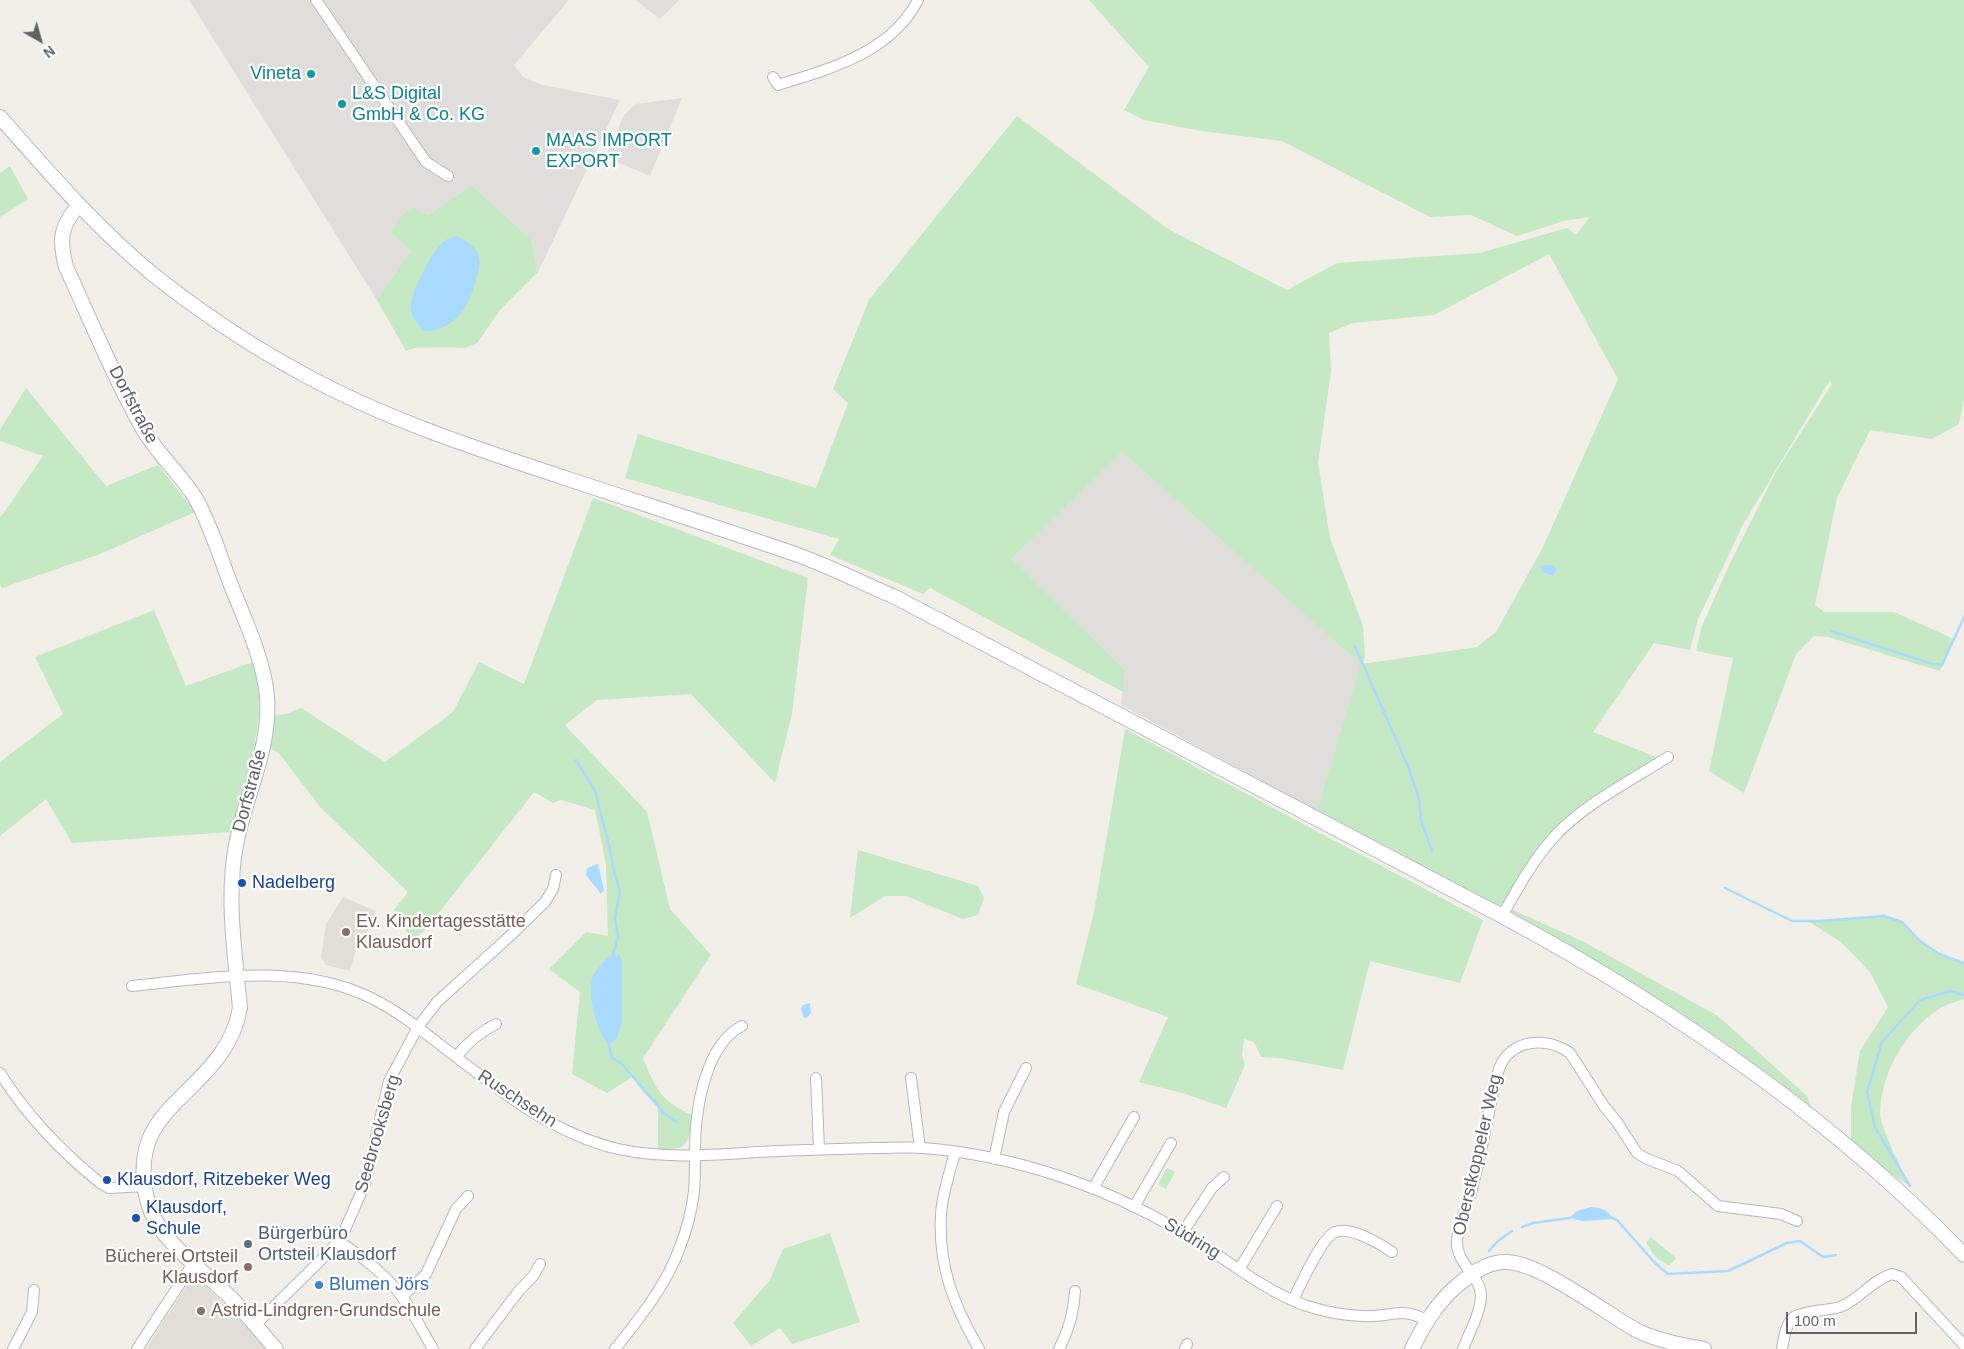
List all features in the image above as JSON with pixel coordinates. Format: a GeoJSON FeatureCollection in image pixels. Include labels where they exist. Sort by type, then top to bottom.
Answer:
{"type":"FeatureCollection","features":[{"type":"Feature","properties":{"kind":"main road"},"geometry":{"type":"LineString","coordinates":[[0,117],[79,205],[118,244],[160,280],[213,319],[261,350],[305,375],[380,412],[444,438],[798,555],[895,597],[1502,916],[1563,949],[1642,996],[1769,1083],[1874,1168],[1926,1215],[1964,1255]]}},
{"type":"Feature","properties":{"kind":"main road","name":"Dorfstraße"},"geometry":{"type":"LineString","coordinates":[[79,205],[64,225],[61,249],[66,267],[130,407],[145,433],[196,499],[243,616],[264,679],[267,698],[266,725],[260,760],[236,843],[233,864],[232,915],[240,1008],[238,1023],[230,1042],[217,1059],[165,1114],[152,1133],[147,1146],[144,1165],[145,1186],[149,1205],[160,1228],[276,1349]]}},
{"type":"Feature","properties":{"kind":"main road"},"geometry":{"type":"LineString","coordinates":[[1412,1349],[1426,1320],[1455,1287],[1487,1266],[1504,1262],[1525,1266],[1556,1281],[1639,1331],[1667,1342],[1704,1349]]}},
{"type":"Feature","properties":{"kind":"street"},"geometry":{"type":"LineString","coordinates":[[316,0],[426,162],[448,176]]}},
{"type":"Feature","properties":{"kind":"street"},"geometry":{"type":"LineString","coordinates":[[773,77],[778,85],[834,68],[861,54],[881,42],[903,22],[918,0]]}},
{"type":"Feature","properties":{"kind":"street"},"geometry":{"type":"LineString","coordinates":[[1502,916],[1536,858],[1556,835],[1579,815],[1668,757]]}},
{"type":"Feature","properties":{"kind":"street","name":"Seebrooksberg"},"geometry":{"type":"LineString","coordinates":[[255,1325],[339,1241],[355,1211],[365,1184],[389,1081],[418,1027],[437,1002],[545,902],[553,889],[556,875]]}},
{"type":"Feature","properties":{"kind":"street"},"geometry":{"type":"LineString","coordinates":[[132,986],[237,976]]}},
{"type":"Feature","properties":{"kind":"street","name":"Ruschsehn"},"geometry":{"type":"LineString","coordinates":[[237,976],[314,980],[340,986],[370,997],[418,1027],[500,1090],[537,1115],[565,1130],[617,1148],[644,1153],[696,1156],[862,1148]]}},
{"type":"Feature","properties":{"kind":"street"},"geometry":{"type":"LineString","coordinates":[[456,1057],[470,1042],[496,1024]]}},
{"type":"Feature","properties":{"kind":"street"},"geometry":{"type":"LineString","coordinates":[[615,1349],[637,1322],[674,1263],[687,1226],[694,1193],[696,1126],[702,1092],[712,1059],[721,1042],[742,1026]]}},
{"type":"Feature","properties":{"kind":"street","name":"Oberstkoppeler Weg"},"geometry":{"type":"LineString","coordinates":[[1463,1349],[1478,1312],[1481,1296],[1479,1286],[1461,1258],[1457,1241],[1463,1213],[1471,1194],[1501,1062],[1518,1046],[1530,1042],[1548,1043],[1563,1048],[1574,1058],[1604,1106],[1637,1153],[1678,1171],[1718,1206],[1782,1214],[1797,1221]]}},
{"type":"Feature","properties":{"kind":"street"},"geometry":{"type":"LineString","coordinates":[[994,1159],[1004,1112],[1026,1068]]}},
{"type":"Feature","properties":{"kind":"street"},"geometry":{"type":"LineString","coordinates":[[0,1073],[11,1091],[34,1119],[100,1183],[109,1188],[145,1186]]}},
{"type":"Feature","properties":{"kind":"street"},"geometry":{"type":"LineString","coordinates":[[816,1078],[819,1149]]}},
{"type":"Feature","properties":{"kind":"street"},"geometry":{"type":"LineString","coordinates":[[911,1078],[920,1148]]}},
{"type":"Feature","properties":{"kind":"street"},"geometry":{"type":"LineString","coordinates":[[1093,1189],[1134,1117]]}},
{"type":"Feature","properties":{"kind":"street"},"geometry":{"type":"LineString","coordinates":[[1134,1207],[1171,1143]]}},
{"type":"Feature","properties":{"kind":"street","name":"Südring"},"geometry":{"type":"LineString","coordinates":[[862,1148],[920,1148],[955,1152],[994,1159],[1051,1174],[1093,1189],[1184,1232],[1265,1285],[1293,1300],[1330,1312],[1371,1316],[1406,1312],[1426,1320]]}},
{"type":"Feature","properties":{"kind":"street"},"geometry":{"type":"LineString","coordinates":[[955,1152],[941,1214],[941,1243],[948,1282],[955,1304],[979,1349]]}},
{"type":"Feature","properties":{"kind":"street"},"geometry":{"type":"LineString","coordinates":[[1184,1232],[1212,1188],[1224,1177]]}},
{"type":"Feature","properties":{"kind":"street"},"geometry":{"type":"LineString","coordinates":[[402,1297],[426,1274],[456,1209],[468,1196]]}},
{"type":"Feature","properties":{"kind":"street"},"geometry":{"type":"LineString","coordinates":[[1240,1268],[1277,1206]]}},
{"type":"Feature","properties":{"kind":"street"},"geometry":{"type":"LineString","coordinates":[[1293,1300],[1324,1242],[1335,1232],[1342,1231],[1369,1238],[1392,1252]]}},
{"type":"Feature","properties":{"kind":"street"},"geometry":{"type":"LineString","coordinates":[[339,1241],[384,1277],[402,1297],[433,1349]]}},
{"type":"Feature","properties":{"kind":"street"},"geometry":{"type":"LineString","coordinates":[[136,1349],[194,1262]]}},
{"type":"Feature","properties":{"kind":"street"},"geometry":{"type":"LineString","coordinates":[[475,1349],[518,1292],[534,1275],[540,1264]]}},
{"type":"Feature","properties":{"kind":"street"},"geometry":{"type":"LineString","coordinates":[[1782,1349],[1787,1326],[1794,1317],[1840,1307],[1881,1279],[1892,1274],[1902,1277],[1964,1344]]}},
{"type":"Feature","properties":{"kind":"street"},"geometry":{"type":"LineString","coordinates":[[13,1349],[32,1312],[34,1290]]}},
{"type":"Feature","properties":{"kind":"street"},"geometry":{"type":"LineString","coordinates":[[1059,1349],[1074,1309],[1075,1292]]}},
{"type":"Feature","properties":{"kind":"shaded area"},"geometry":{"type":"Polygon","coordinates":[[[189,0],[569,0],[514,65],[523,77],[542,85],[620,100],[538,272],[531,239],[472,185],[427,216],[411,250],[377,300],[189,0]]]}},
{"type":"Feature","properties":{"kind":"shaded area"},"geometry":{"type":"Polygon","coordinates":[[[636,0],[679,0],[660,19],[636,0]]]}},
{"type":"Feature","properties":{"kind":"shaded area"},"geometry":{"type":"Polygon","coordinates":[[[682,98],[650,176],[605,157],[624,115],[636,104],[682,98]]]}},
{"type":"Feature","properties":{"kind":"shaded area"},"geometry":{"type":"Polygon","coordinates":[[[1122,452],[1362,664],[1317,811],[1121,705],[1125,670],[1012,559],[1122,452]]]}},
{"type":"Feature","properties":{"kind":"shaded area","name":"Ev. Kindertagesstätte Klausdorf"},"geometry":{"type":"Polygon","coordinates":[[[343,897],[376,911],[364,940],[356,949],[350,971],[326,965],[321,958],[326,924],[343,897]]]}},
{"type":"Feature","properties":{"kind":"shaded area","name":"Astrid-Lindgren-Grundschule"},"geometry":{"type":"Polygon","coordinates":[[[194,1274],[269,1349],[146,1349],[194,1274]]]}},
{"type":"Feature","properties":{"kind":"green space"},"geometry":{"type":"Polygon","coordinates":[[[1089,0],[1964,0],[1964,399],[1959,424],[1932,439],[1870,430],[1837,498],[1815,605],[1824,612],[1894,612],[1954,639],[1940,671],[1828,637],[1814,636],[1796,654],[1744,793],[1709,771],[1733,658],[1696,651],[1702,626],[1731,561],[1777,470],[1832,384],[1830,380],[1744,523],[1698,619],[1690,650],[1654,643],[1593,732],[1661,759],[1577,813],[1536,854],[1499,908],[1317,811],[1361,664],[1122,452],[1012,559],[1125,670],[1123,692],[930,588],[923,594],[830,555],[839,539],[625,478],[638,434],[816,488],[848,403],[833,389],[869,300],[1017,116],[1168,229],[1287,290],[1337,263],[1480,253],[1567,228],[1576,235],[1590,217],[1564,221],[1517,236],[1471,215],[1430,217],[1282,141],[1202,131],[1144,120],[1124,110],[1149,67],[1089,0]],[[1549,254],[1434,315],[1353,323],[1329,333],[1331,371],[1318,463],[1330,538],[1363,626],[1365,658],[1362,664],[1477,647],[1496,632],[1543,547],[1618,379],[1549,254]]]}},
{"type":"Feature","properties":{"kind":"green space"},"geometry":{"type":"Polygon","coordinates":[[[10,166],[28,199],[0,217],[0,173],[10,166]]]}},
{"type":"Feature","properties":{"kind":"green space"},"geometry":{"type":"Polygon","coordinates":[[[472,185],[531,239],[538,272],[500,310],[477,343],[464,348],[418,347],[406,351],[377,300],[411,250],[391,232],[399,218],[413,207],[427,216],[472,185]]]}},
{"type":"Feature","properties":{"kind":"green space"},"geometry":{"type":"Polygon","coordinates":[[[26,388],[106,486],[158,465],[195,512],[100,554],[2,588],[0,584],[0,518],[43,456],[0,441],[0,430],[26,388]]]}},
{"type":"Feature","properties":{"kind":"green space"},"geometry":{"type":"Polygon","coordinates":[[[593,498],[808,578],[792,714],[775,783],[691,694],[597,700],[565,725],[647,812],[670,909],[711,955],[643,1058],[651,1078],[666,1099],[681,1110],[692,1115],[690,1133],[686,1143],[676,1148],[668,1149],[658,1149],[658,1107],[632,1077],[607,1093],[572,1074],[580,992],[549,969],[586,932],[608,936],[606,864],[595,810],[561,800],[553,803],[534,792],[426,929],[412,941],[394,910],[408,892],[321,808],[279,753],[269,748],[273,715],[286,714],[301,708],[385,762],[453,712],[479,662],[524,684],[593,498]]]}},
{"type":"Feature","properties":{"kind":"green space"},"geometry":{"type":"Polygon","coordinates":[[[154,610],[186,686],[253,662],[259,696],[257,728],[250,764],[231,832],[72,843],[46,799],[0,836],[0,762],[63,714],[35,657],[154,610]]]}},
{"type":"Feature","properties":{"kind":"green space"},"geometry":{"type":"Polygon","coordinates":[[[1125,729],[1483,920],[1460,983],[1370,961],[1343,1070],[1280,1058],[1261,1057],[1254,1042],[1244,1039],[1242,1056],[1245,1065],[1226,1108],[1183,1093],[1139,1082],[1168,1017],[1076,984],[1094,912],[1125,729]]]}},
{"type":"Feature","properties":{"kind":"green space"},"geometry":{"type":"Polygon","coordinates":[[[858,850],[978,886],[984,898],[978,915],[963,919],[906,896],[885,896],[850,918],[858,850]]]}},
{"type":"Feature","properties":{"kind":"green space"},"geometry":{"type":"Polygon","coordinates":[[[1509,908],[1584,942],[1718,1016],[1807,1096],[1811,1107],[1731,1050],[1509,914],[1509,908]]]}},
{"type":"Feature","properties":{"kind":"green space"},"geometry":{"type":"Polygon","coordinates":[[[1884,916],[1902,922],[1920,941],[1939,954],[1964,963],[1964,999],[1942,1007],[1915,1029],[1897,1055],[1884,1084],[1881,1100],[1881,1120],[1910,1186],[1891,1174],[1851,1140],[1851,1107],[1860,1051],[1888,1007],[1870,972],[1841,942],[1808,921],[1884,916]]]}},
{"type":"Feature","properties":{"kind":"green space"},"geometry":{"type":"Polygon","coordinates":[[[1167,1168],[1175,1172],[1166,1189],[1158,1185],[1167,1168]]]}},
{"type":"Feature","properties":{"kind":"green space"},"geometry":{"type":"Polygon","coordinates":[[[830,1233],[860,1322],[792,1344],[780,1328],[751,1346],[733,1323],[770,1280],[783,1249],[830,1233]]]}},
{"type":"Feature","properties":{"kind":"green space"},"geometry":{"type":"Polygon","coordinates":[[[1651,1237],[1676,1258],[1669,1266],[1656,1257],[1646,1243],[1651,1237]]]}},
{"type":"Feature","properties":{"kind":"water"},"geometry":{"type":"Polygon","coordinates":[[[456,236],[473,247],[478,253],[480,263],[473,290],[464,309],[451,323],[442,328],[421,331],[411,310],[411,303],[416,288],[437,248],[445,240],[456,236]]]}},
{"type":"Feature","properties":{"kind":"water"},"geometry":{"type":"Polygon","coordinates":[[[1552,565],[1557,569],[1553,576],[1542,572],[1540,566],[1552,565]]]}},
{"type":"Feature","properties":{"kind":"water"},"geometry":{"type":"Polygon","coordinates":[[[598,864],[604,890],[601,894],[586,875],[587,868],[598,864]]]}},
{"type":"Feature","properties":{"kind":"water"},"geometry":{"type":"Polygon","coordinates":[[[619,954],[622,960],[622,1022],[617,1038],[609,1045],[600,1031],[594,1014],[591,987],[593,975],[606,959],[619,954]]]}},
{"type":"Feature","properties":{"kind":"water"},"geometry":{"type":"Polygon","coordinates":[[[810,1003],[811,1013],[807,1018],[803,1017],[801,1008],[803,1005],[810,1003]]]}},
{"type":"Feature","properties":{"kind":"water"},"geometry":{"type":"Polygon","coordinates":[[[1591,1207],[1604,1210],[1614,1219],[1583,1221],[1569,1218],[1577,1211],[1591,1207]]]}},
{"type":"Feature","properties":{"kind":"waterway"},"geometry":{"type":"LineString","coordinates":[[1831,631],[1932,664],[1942,665],[1964,617]]}},
{"type":"Feature","properties":{"kind":"waterway"},"geometry":{"type":"LineString","coordinates":[[1355,646],[1409,769],[1419,799],[1421,821],[1432,851]]}},
{"type":"Feature","properties":{"kind":"waterway"},"geometry":{"type":"LineString","coordinates":[[576,760],[595,791],[620,891],[615,918],[618,937],[613,955]]}},
{"type":"Feature","properties":{"kind":"waterway"},"geometry":{"type":"LineString","coordinates":[[1725,888],[1792,921],[1820,921],[1884,916],[1902,922],[1920,941],[1939,954],[1964,963]]}},
{"type":"Feature","properties":{"kind":"waterway"},"geometry":{"type":"LineString","coordinates":[[1910,1186],[1875,1127],[1867,1092],[1882,1042],[1920,1000],[1950,991],[1964,995]]}},
{"type":"Feature","properties":{"kind":"waterway"},"geometry":{"type":"LineString","coordinates":[[609,1045],[612,1058],[621,1063],[666,1115],[677,1122]]}},
{"type":"Feature","properties":{"kind":"waterway"},"geometry":{"type":"LineString","coordinates":[[1522,1227],[1533,1223],[1570,1218]]}},
{"type":"Feature","properties":{"kind":"waterway"},"geometry":{"type":"LineString","coordinates":[[1612,1218],[1617,1220],[1655,1263],[1668,1274],[1728,1271],[1787,1243],[1800,1241],[1823,1257],[1836,1255]]}},
{"type":"Feature","properties":{"kind":"waterway"},"geometry":{"type":"LineString","coordinates":[[1489,1251],[1498,1241],[1512,1231]]}},
{"type":"Feature","properties":{"kind":"place","name":"Vineta"},"geometry":{"type":"Point","coordinates":[311,74]}},
{"type":"Feature","properties":{"kind":"place","name":"L&S Digital GmbH & Co. KG"},"geometry":{"type":"Point","coordinates":[342,104]}},
{"type":"Feature","properties":{"kind":"place","name":"MAAS IMPORT EXPORT"},"geometry":{"type":"Point","coordinates":[536,151]}},
{"type":"Feature","properties":{"kind":"place","name":"Nadelberg"},"geometry":{"type":"Point","coordinates":[242,883]}},
{"type":"Feature","properties":{"kind":"place","name":"Ev. Kindertagesstätte Klausdorf"},"geometry":{"type":"Point","coordinates":[346,932]}},
{"type":"Feature","properties":{"kind":"place","name":"Klausdorf, Ritzebeker Weg"},"geometry":{"type":"Point","coordinates":[107,1180]}},
{"type":"Feature","properties":{"kind":"place","name":"Klausdorf, Schule"},"geometry":{"type":"Point","coordinates":[136,1218]}},
{"type":"Feature","properties":{"kind":"place","name":"Bürgerbüro Ortsteil Klausdorf"},"geometry":{"type":"Point","coordinates":[248,1244]}},
{"type":"Feature","properties":{"kind":"place","name":"Bücherei Ortsteil Klausdorf"},"geometry":{"type":"Point","coordinates":[248,1267]}},
{"type":"Feature","properties":{"kind":"place","name":"Blumen Jörs"},"geometry":{"type":"Point","coordinates":[319,1285]}},
{"type":"Feature","properties":{"kind":"place","name":"Astrid-Lindgren-Grundschule"},"geometry":{"type":"Point","coordinates":[201,1311]}}]}
